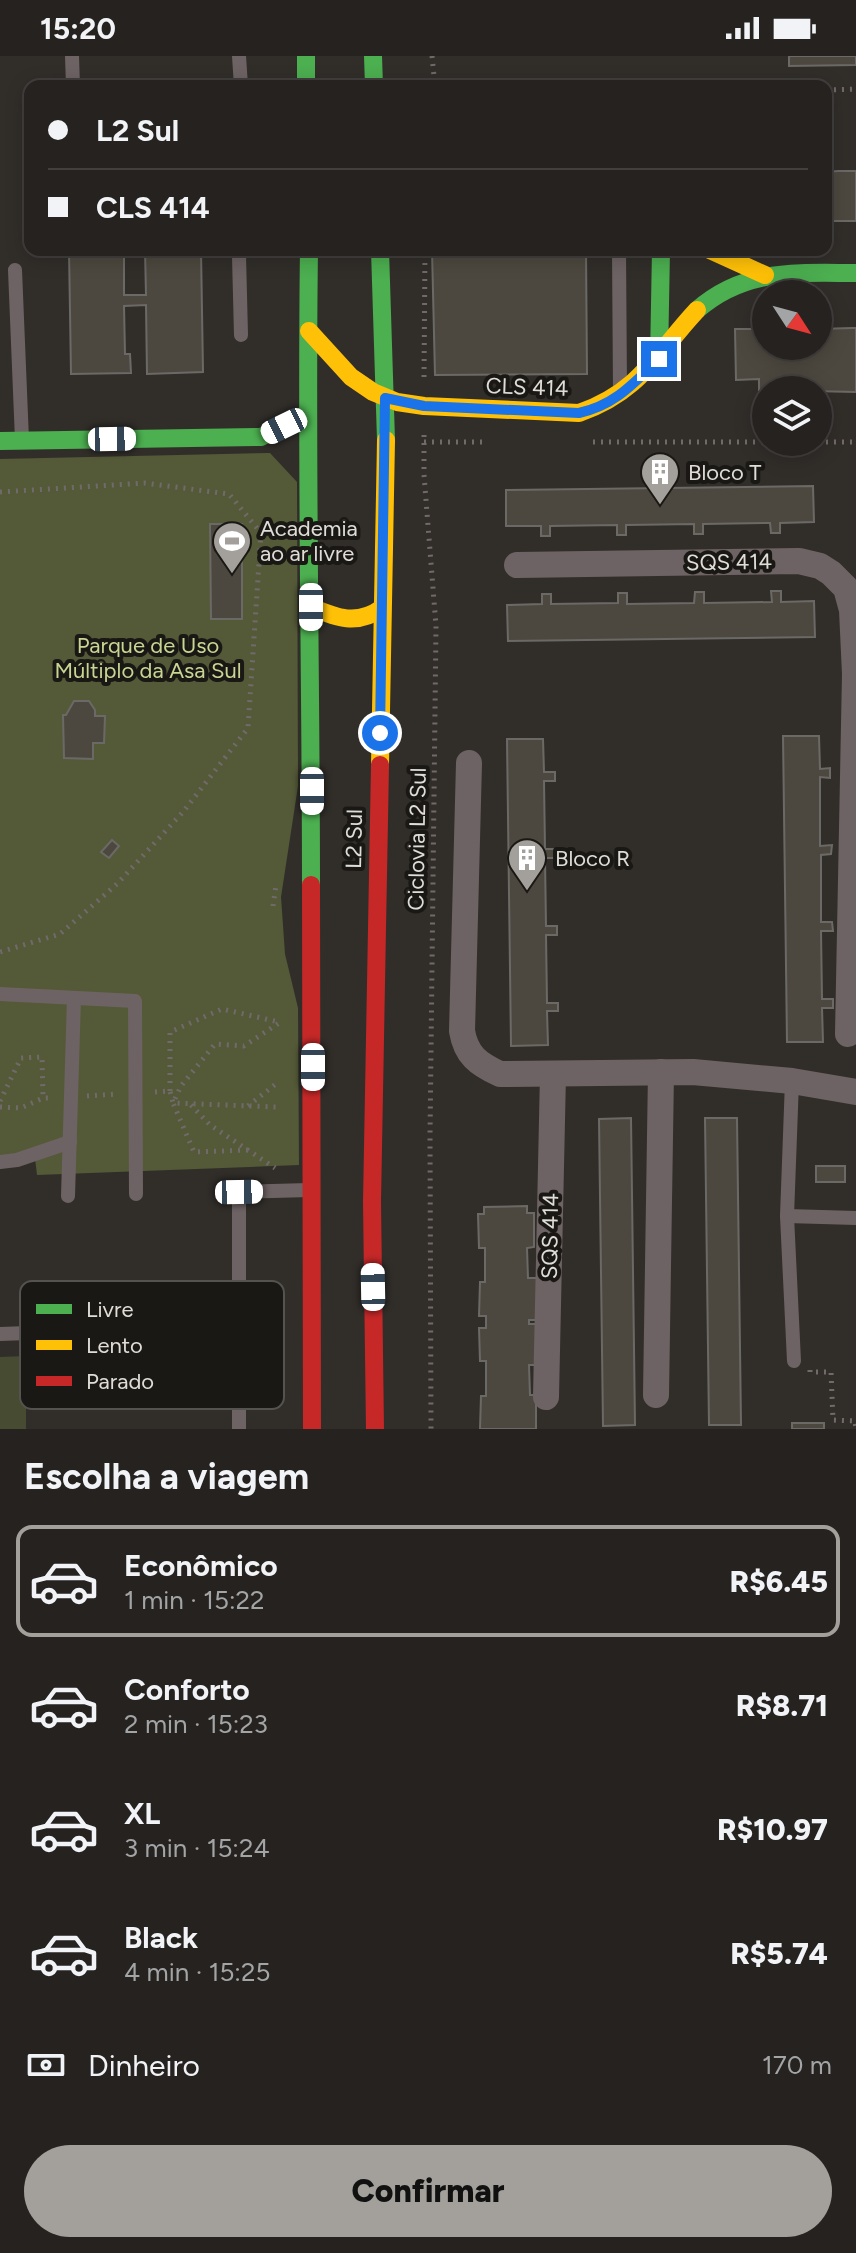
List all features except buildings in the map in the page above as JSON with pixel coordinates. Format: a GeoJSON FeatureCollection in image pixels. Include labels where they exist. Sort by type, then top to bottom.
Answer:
{"type":"FeatureCollection","features":[{"type":"Feature","properties":{"kind":"main road"},"geometry":{"type":"LineString","coordinates":[[306,56],[306,80]]}},
{"type":"Feature","properties":{"kind":"main road"},"geometry":{"type":"LineString","coordinates":[[373,56],[374,80]]}},
{"type":"Feature","properties":{"kind":"main road","name":"L2 Sul"},"geometry":{"type":"LineString","coordinates":[[309,256],[307,414],[311,607],[312,1429]]}},
{"type":"Feature","properties":{"kind":"main road","name":"L2 Sul"},"geometry":{"type":"LineString","coordinates":[[375,1429],[372,1202],[385,398],[380,256]]}},
{"type":"Feature","properties":{"kind":"main road"},"geometry":{"type":"LineString","coordinates":[[659,359],[661,256]]}},
{"type":"Feature","properties":{"kind":"main road"},"geometry":{"type":"LineString","coordinates":[[723,256],[765,275],[856,273]]}},
{"type":"Feature","properties":{"kind":"main road","name":"CLS 414"},"geometry":{"type":"LineString","coordinates":[[309,331],[344,371],[385,398],[424,406],[579,413],[599,408],[620,396],[659,359],[689,317],[719,293],[765,275]]}},
{"type":"Feature","properties":{"kind":"main road"},"geometry":{"type":"LineString","coordinates":[[0,441],[261,437],[307,414]]}},
{"type":"Feature","properties":{"kind":"main road"},"geometry":{"type":"LineString","coordinates":[[261,437],[285,450],[309,469]]}},
{"type":"Feature","properties":{"kind":"main road"},"geometry":{"type":"LineString","coordinates":[[311,607],[337,617],[362,620],[382,608]]}},
{"type":"Feature","properties":{"kind":"street","name":"SQS 414"},"geometry":{"type":"LineString","coordinates":[[517,565],[811,563],[831,573],[846,588],[852,610],[855,674],[848,1034]]}},
{"type":"Feature","properties":{"kind":"street"},"geometry":{"type":"LineString","coordinates":[[469,763],[462,1031],[465,1048],[481,1065],[500,1074],[693,1072],[792,1081],[856,1092]]}},
{"type":"Feature","properties":{"kind":"street"},"geometry":{"type":"LineString","coordinates":[[656,1395],[661,1072]]}},
{"type":"Feature","properties":{"kind":"street","name":"SQS 414"},"geometry":{"type":"LineString","coordinates":[[546,1397],[553,1074]]}},
{"type":"Feature","properties":{"kind":"lane"},"geometry":{"type":"LineString","coordinates":[[72,56],[73,80]]}},
{"type":"Feature","properties":{"kind":"lane"},"geometry":{"type":"LineString","coordinates":[[239,56],[241,80]]}},
{"type":"Feature","properties":{"kind":"lane"},"geometry":{"type":"LineString","coordinates":[[239,256],[241,335]]}},
{"type":"Feature","properties":{"kind":"lane"},"geometry":{"type":"LineString","coordinates":[[619,256],[620,396]]}},
{"type":"Feature","properties":{"kind":"lane"},"geometry":{"type":"LineString","coordinates":[[15,270],[22,440]]}},
{"type":"Feature","properties":{"kind":"lane"},"geometry":{"type":"LineString","coordinates":[[0,994],[135,1001],[136,1194]]}},
{"type":"Feature","properties":{"kind":"lane"},"geometry":{"type":"LineString","coordinates":[[68,1196],[74,998]]}},
{"type":"Feature","properties":{"kind":"lane"},"geometry":{"type":"LineString","coordinates":[[792,1081],[787,1216],[794,1361]]}},
{"type":"Feature","properties":{"kind":"lane"},"geometry":{"type":"LineString","coordinates":[[0,1162],[17,1160],[70,1142]]}},
{"type":"Feature","properties":{"kind":"lane"},"geometry":{"type":"LineString","coordinates":[[239,1281],[239,1192],[313,1189]]}},
{"type":"Feature","properties":{"kind":"lane"},"geometry":{"type":"LineString","coordinates":[[787,1216],[856,1218]]}},
{"type":"Feature","properties":{"kind":"lane"},"geometry":{"type":"LineString","coordinates":[[0,1334],[20,1333]]}},
{"type":"Feature","properties":{"kind":"path"},"geometry":{"type":"LineString","coordinates":[[432,56],[434,80]]}},
{"type":"Feature","properties":{"kind":"path"},"geometry":{"type":"LineString","coordinates":[[832,90],[856,89]]}},
{"type":"Feature","properties":{"kind":"path","name":"Ciclovia L2 Sul"},"geometry":{"type":"LineString","coordinates":[[425,256],[424,475],[436,626],[430,1136],[431,1429]]}},
{"type":"Feature","properties":{"kind":"path"},"geometry":{"type":"LineString","coordinates":[[832,442],[856,442]]}},
{"type":"Feature","properties":{"kind":"path"},"geometry":{"type":"LineString","coordinates":[[0,492],[144,483],[229,494],[261,533],[248,728],[183,812],[117,884],[60,934],[0,952]]}},
{"type":"Feature","properties":{"kind":"path"},"geometry":{"type":"LineString","coordinates":[[170,1091],[170,1032],[222,1009],[280,1022],[244,1046],[215,1044],[181,1086],[173,1103],[194,1152],[248,1150]]}},
{"type":"Feature","properties":{"kind":"path"},"geometry":{"type":"LineString","coordinates":[[0,1101],[21,1058],[42,1057],[43,1098]]}},
{"type":"Feature","properties":{"kind":"path"},"geometry":{"type":"LineString","coordinates":[[248,1106],[277,1083]]}},
{"type":"Feature","properties":{"kind":"path"},"geometry":{"type":"LineString","coordinates":[[190,1104],[210,1125],[275,1168]]}},
{"type":"Feature","properties":{"kind":"path"},"geometry":{"type":"LineString","coordinates":[[794,1361],[809,1363],[810,1372],[831,1372],[833,1420],[855,1421],[856,1429]]}},
{"type":"Feature","properties":{"kind":"green space","name":"Parque de Uso Múltiplo da Asa Sul"},"geometry":{"type":"Polygon","coordinates":[[[270,453],[297,482],[298,786],[281,897],[285,954],[298,1008],[299,1165],[37,1175],[35,1158],[0,1158],[0,459],[270,453]]]}},
{"type":"Feature","properties":{"kind":"green space"},"geometry":{"type":"Polygon","coordinates":[[[20,1356],[20,1409],[26,1409],[26,1429],[0,1429],[0,1357],[20,1356]]]}},
{"type":"Feature","properties":{"kind":"traffic: fast"},"geometry":{"type":"LineString","coordinates":[[306,56],[306,80]]}},
{"type":"Feature","properties":{"kind":"traffic: fast"},"geometry":{"type":"LineString","coordinates":[[373,56],[374,80]]}},
{"type":"Feature","properties":{"kind":"traffic: fast"},"geometry":{"type":"LineString","coordinates":[[309,256],[311,885]]}},
{"type":"Feature","properties":{"kind":"traffic: fast"},"geometry":{"type":"LineString","coordinates":[[380,256],[386,440]]}},
{"type":"Feature","properties":{"kind":"traffic: fast"},"geometry":{"type":"LineString","coordinates":[[659,359],[661,256]]}},
{"type":"Feature","properties":{"kind":"traffic: fast"},"geometry":{"type":"LineString","coordinates":[[697,310],[715,296],[753,280],[792,274],[856,273]]}},
{"type":"Feature","properties":{"kind":"traffic: fast"},"geometry":{"type":"LineString","coordinates":[[0,441],[261,437],[307,414]]}},
{"type":"Feature","properties":{"kind":"traffic: slow"},"geometry":{"type":"LineString","coordinates":[[723,256],[765,275]]}},
{"type":"Feature","properties":{"kind":"traffic: slow"},"geometry":{"type":"LineString","coordinates":[[309,331],[351,377],[373,392],[397,402],[579,413],[600,404],[632,383],[697,310]]}},
{"type":"Feature","properties":{"kind":"traffic: slow"},"geometry":{"type":"LineString","coordinates":[[380,765],[386,440]]}},
{"type":"Feature","properties":{"kind":"traffic: slow"},"geometry":{"type":"LineString","coordinates":[[311,607],[347,618],[364,617],[382,608]]}},
{"type":"Feature","properties":{"kind":"traffic: jam"},"geometry":{"type":"LineString","coordinates":[[375,1429],[372,1202],[380,765]]}},
{"type":"Feature","properties":{"kind":"traffic: jam"},"geometry":{"type":"LineString","coordinates":[[311,885],[312,1429]]}},
{"type":"Feature","properties":{"kind":"place","name":"Bloco T"},"geometry":{"type":"Point","coordinates":[660,506]}},
{"type":"Feature","properties":{"kind":"place","name":"Academia ao ar livre"},"geometry":{"type":"Point","coordinates":[232,575]}},
{"type":"Feature","properties":{"kind":"place","name":"Bloco R"},"geometry":{"type":"Point","coordinates":[527,892]}},
{"type":"Feature","properties":{"kind":"route"},"geometry":{"type":"LineString","coordinates":[[380,733],[385,398],[424,406],[579,413],[599,408],[620,396],[659,359]]}}]}
